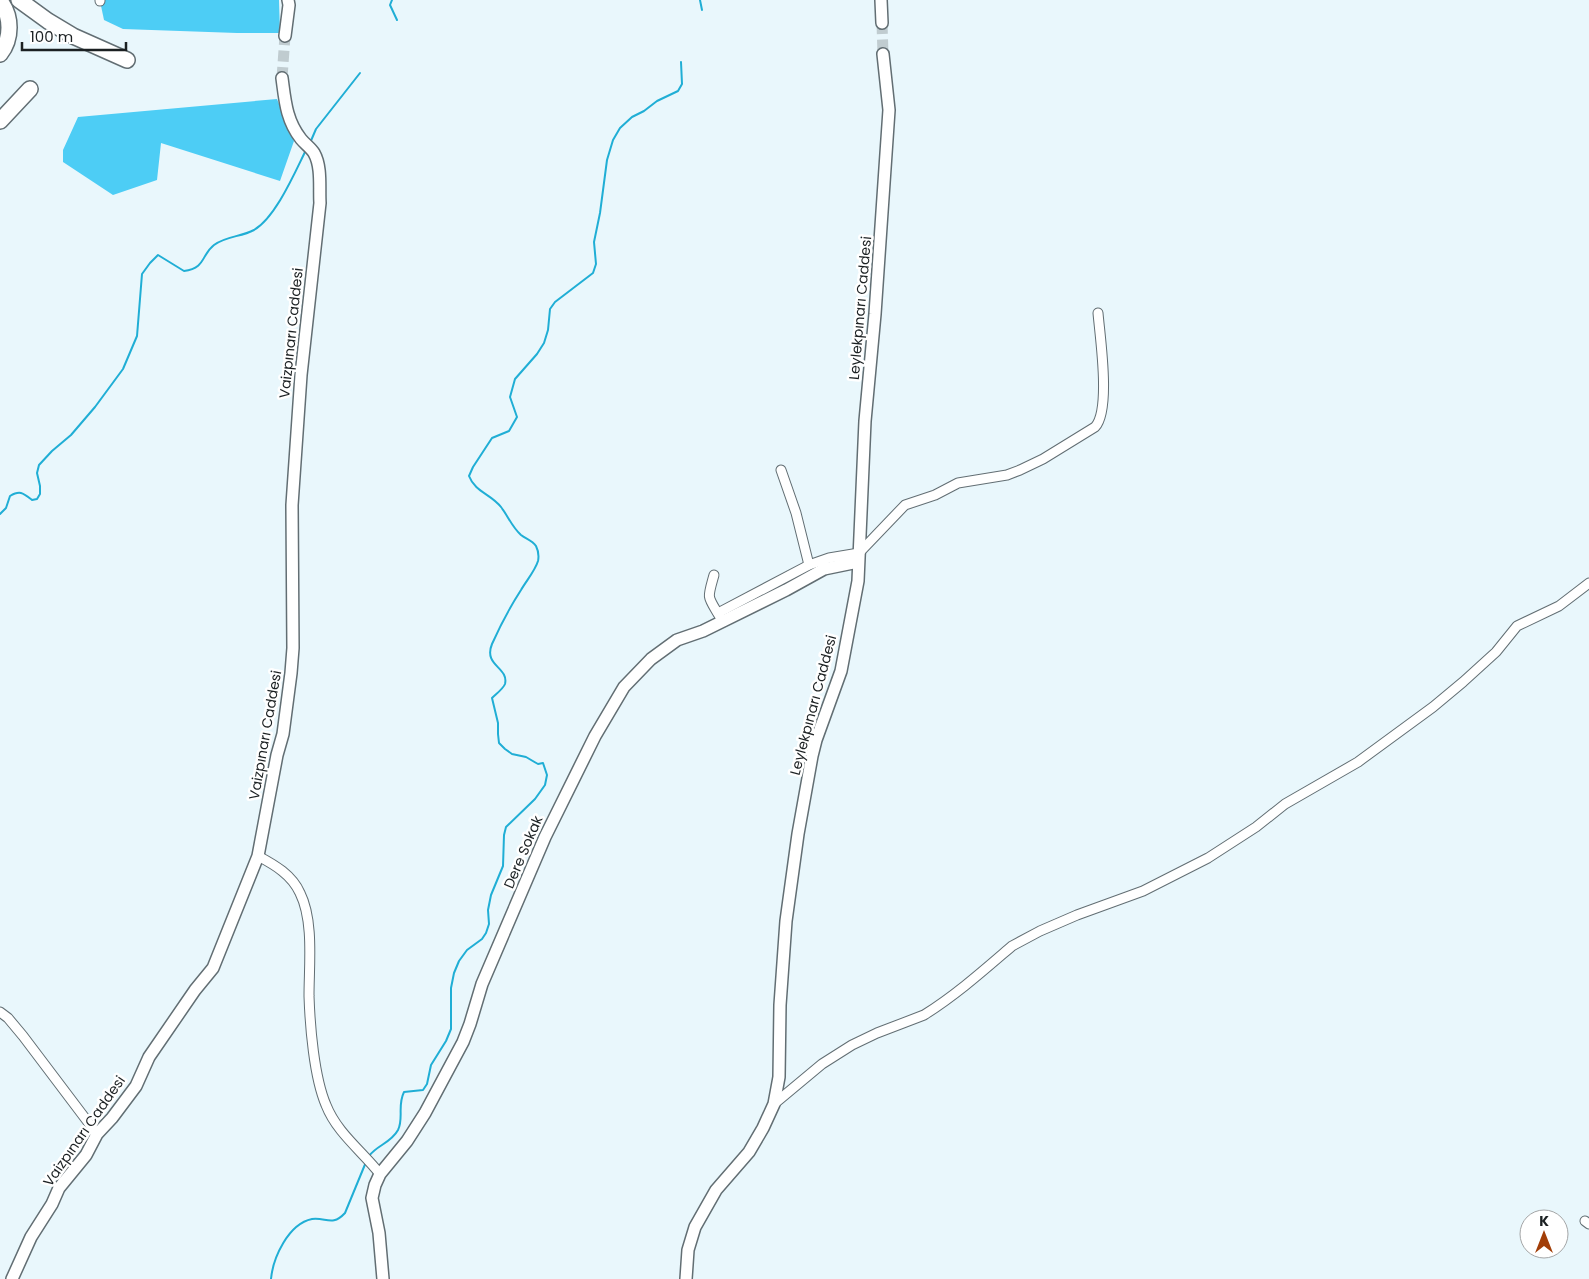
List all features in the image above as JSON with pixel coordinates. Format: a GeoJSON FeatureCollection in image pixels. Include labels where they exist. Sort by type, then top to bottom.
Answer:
{"type":"FeatureCollection","features":[{"type":"Feature","properties":{"kind":"highway"},"geometry":{"type":"LineString","coordinates":[[19,0],[73,36],[127,60]]}},
{"type":"Feature","properties":{"kind":"highway"},"geometry":{"type":"LineString","coordinates":[[0,1],[9,18],[8,38],[0,54]]}},
{"type":"Feature","properties":{"kind":"highway"},"geometry":{"type":"LineString","coordinates":[[0,121],[30,89]]}},
{"type":"Feature","properties":{"kind":"street"},"geometry":{"type":"LineString","coordinates":[[285,36],[288,0]]}},
{"type":"Feature","properties":{"kind":"street"},"geometry":{"type":"LineString","coordinates":[[881,0],[882,23]]}},
{"type":"Feature","properties":{"kind":"street","name":"Leylekpınarı Caddesi"},"geometry":{"type":"LineString","coordinates":[[686,1279],[688,1250],[700,1219],[716,1190],[749,1152],[763,1128],[774,1104],[779,1077],[780,1005],[786,920],[795,853],[816,740],[837,684],[858,582],[865,421],[875,314],[889,110],[883,54]]}},
{"type":"Feature","properties":{"kind":"street","name":"Vaizpınarı Caddesi"},"geometry":{"type":"LineString","coordinates":[[12,1279],[31,1237],[52,1204],[59,1188],[86,1155],[97,1134],[112,1118],[136,1086],[149,1057],[195,990],[213,968],[258,856],[277,755],[283,734],[291,673],[292,495],[301,375],[320,203],[317,159],[314,152],[301,139],[288,119],[282,78]]}},
{"type":"Feature","properties":{"kind":"street"},"geometry":{"type":"LineString","coordinates":[[714,574],[709,596],[712,605],[720,617],[809,565],[829,558],[858,557],[905,505],[935,495],[958,483],[1020,470],[1043,459],[1095,427],[1102,416],[1104,394],[1098,312]]}},
{"type":"Feature","properties":{"kind":"street"},"geometry":{"type":"LineString","coordinates":[[781,470],[796,512],[809,565]]}},
{"type":"Feature","properties":{"kind":"street","name":"Dere Sokak"},"geometry":{"type":"LineString","coordinates":[[384,1279],[372,1198],[374,1185],[380,1174],[407,1141],[420,1121],[463,1042],[482,984],[545,837],[613,704],[629,680],[651,658],[677,640],[703,631],[720,617],[786,590],[824,569],[858,557]]}},
{"type":"Feature","properties":{"kind":"street"},"geometry":{"type":"LineString","coordinates":[[774,1104],[822,1064],[862,1039],[924,1015],[957,992],[1012,946],[1022,940],[1077,916],[1143,891],[1208,858],[1256,827],[1285,804],[1358,762],[1433,707],[1463,682],[1496,652],[1518,626],[1559,606],[1589,583]]}},
{"type":"Feature","properties":{"kind":"street"},"geometry":{"type":"LineString","coordinates":[[258,856],[288,876],[301,894],[310,944],[310,1016],[318,1078],[322,1094],[328,1110],[344,1135],[380,1174]]}},
{"type":"Feature","properties":{"kind":"street"},"geometry":{"type":"LineString","coordinates":[[0,1012],[23,1036],[97,1134]]}},
{"type":"Feature","properties":{"kind":"shaded area"},"geometry":{"type":"Polygon","coordinates":[[[101,0],[279,0],[280,33],[123,29],[104,20],[101,0]]]}},
{"type":"Feature","properties":{"kind":"shaded area"},"geometry":{"type":"Polygon","coordinates":[[[277,99],[294,141],[280,181],[161,143],[157,180],[113,195],[63,162],[63,150],[78,117],[277,99]]]}},
{"type":"Feature","properties":{"kind":"waterway"},"geometry":{"type":"LineString","coordinates":[[392,0],[390,5],[397,20]]}},
{"type":"Feature","properties":{"kind":"waterway"},"geometry":{"type":"LineString","coordinates":[[700,0],[702,10]]}},
{"type":"Feature","properties":{"kind":"waterway"},"geometry":{"type":"LineString","coordinates":[[369,1156],[392,1138],[398,1130],[404,1092],[423,1090],[427,1084],[431,1065],[451,1029],[451,988],[454,973],[459,961],[467,950],[482,939],[489,924],[488,910],[491,895],[503,866],[506,827],[535,799],[545,785],[547,775],[543,763],[538,764],[526,757],[512,754],[499,743],[498,723],[492,698],[505,684],[503,674],[491,657],[492,644],[509,610],[537,565],[537,549],[533,542],[518,532],[497,503],[475,486],[469,476],[492,438],[509,431],[517,417],[510,397],[515,379],[544,343],[548,330],[550,309],[555,302],[593,273],[596,264],[594,242],[607,160],[613,140],[620,128],[632,117],[657,101],[678,91],[682,84],[681,62]]}},
{"type":"Feature","properties":{"kind":"waterway"},"geometry":{"type":"LineString","coordinates":[[310,143],[316,129],[360,73]]}},
{"type":"Feature","properties":{"kind":"waterway"},"geometry":{"type":"LineString","coordinates":[[0,514],[6,508],[10,496],[13,494],[21,493],[32,500],[37,499],[40,494],[37,473],[39,465],[71,435],[95,407],[123,369],[137,336],[142,274],[150,263],[158,255],[184,271],[191,269],[200,264],[214,245],[254,230],[262,224],[277,205],[291,182],[306,150]]}},
{"type":"Feature","properties":{"kind":"waterway"},"geometry":{"type":"LineString","coordinates":[[271,1279],[275,1261],[283,1243],[296,1228],[303,1222],[312,1219],[333,1221],[345,1213],[366,1162]]}},
{"type":"Feature","properties":{"kind":"tunnel"},"geometry":{"type":"LineString","coordinates":[[882,23],[883,54]]}},
{"type":"Feature","properties":{"kind":"tunnel"},"geometry":{"type":"LineString","coordinates":[[282,78],[285,36]]}}]}
